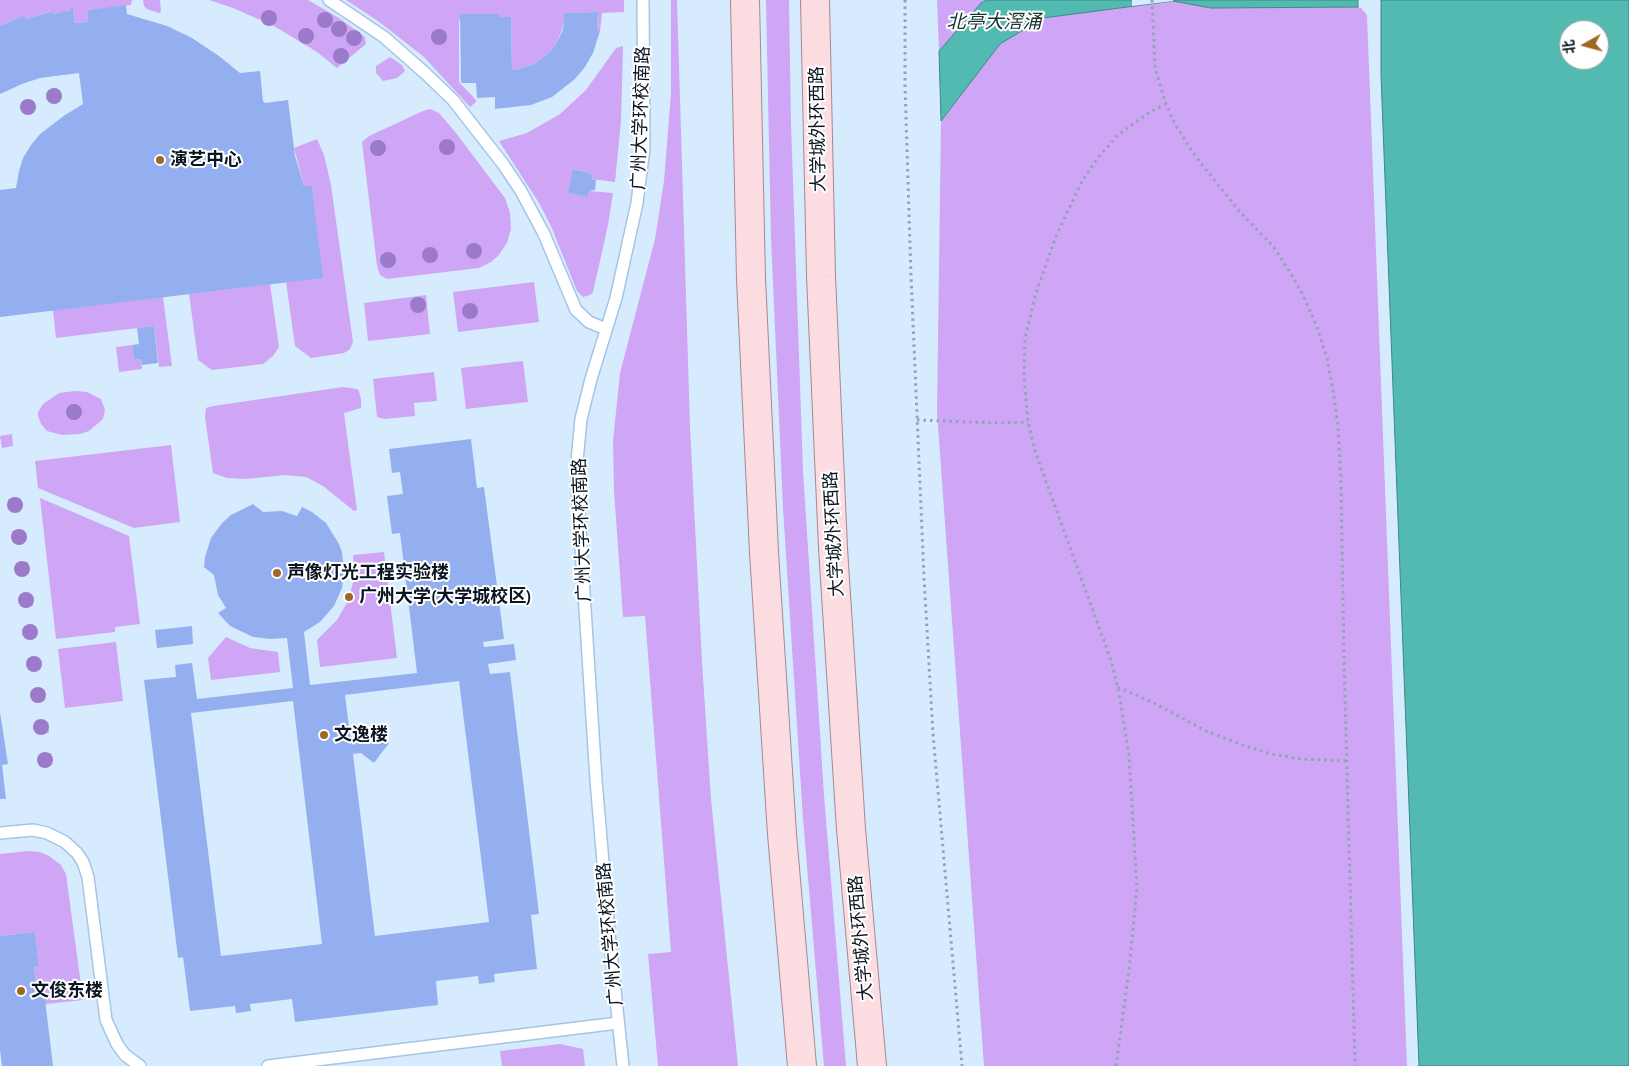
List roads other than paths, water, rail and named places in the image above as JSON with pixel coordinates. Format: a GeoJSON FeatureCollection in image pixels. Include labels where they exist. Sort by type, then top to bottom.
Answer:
{"type":"FeatureCollection","features":[{"type":"Feature","properties":{"kind":"main road"},"geometry":{"type":"LineString","coordinates":[[745,0],[751,279],[764,552],[782,834],[802,1066]]}},
{"type":"Feature","properties":{"kind":"main road","name":"大学城外环西路"},"geometry":{"type":"LineString","coordinates":[[814,0],[821,276],[833,548],[851,829],[872,1066]]}},
{"type":"Feature","properties":{"kind":"lane"},"geometry":{"type":"LineString","coordinates":[[329,0],[384,37],[453,100],[503,164],[521,191],[544,234],[576,310],[590,322],[606,329]]}},
{"type":"Feature","properties":{"kind":"lane","name":"广州大学环校南路"},"geometry":{"type":"LineString","coordinates":[[623,1066],[596,780],[577,484],[581,419],[627,255],[640,179],[644,109],[643,0]]}},
{"type":"Feature","properties":{"kind":"lane"},"geometry":{"type":"LineString","coordinates":[[0,833],[34,830],[47,833],[65,842],[77,853],[83,862],[88,877],[106,1020],[116,1044],[125,1055],[138,1065]]}},
{"type":"Feature","properties":{"kind":"lane"},"geometry":{"type":"LineString","coordinates":[[268,1066],[618,1023]]}},
{"type":"Feature","properties":{"kind":"water","name":"北亭大滘涌"},"geometry":{"type":"Polygon","coordinates":[[[987,0],[1358,0],[1358,7],[1211,8],[1173,1],[1043,18],[1000,44],[941,121],[939,51],[981,3],[987,0]]]}},
{"type":"Feature","properties":{"kind":"water"},"geometry":{"type":"Polygon","coordinates":[[[1381,0],[1629,0],[1629,1066],[1419,1066],[1381,75],[1381,0]]]}},
{"type":"Feature","properties":{"kind":"place","name":"演艺中心"},"geometry":{"type":"Point","coordinates":[160,160]}},
{"type":"Feature","properties":{"kind":"place","name":"声像灯光工程实验楼"},"geometry":{"type":"Point","coordinates":[277,573]}},
{"type":"Feature","properties":{"kind":"place","name":"广州大学(大学城校区)"},"geometry":{"type":"Point","coordinates":[349,597]}},
{"type":"Feature","properties":{"kind":"place","name":"文逸楼"},"geometry":{"type":"Point","coordinates":[324,735]}},
{"type":"Feature","properties":{"kind":"place","name":"文俊东楼"},"geometry":{"type":"Point","coordinates":[21,991]}}]}
